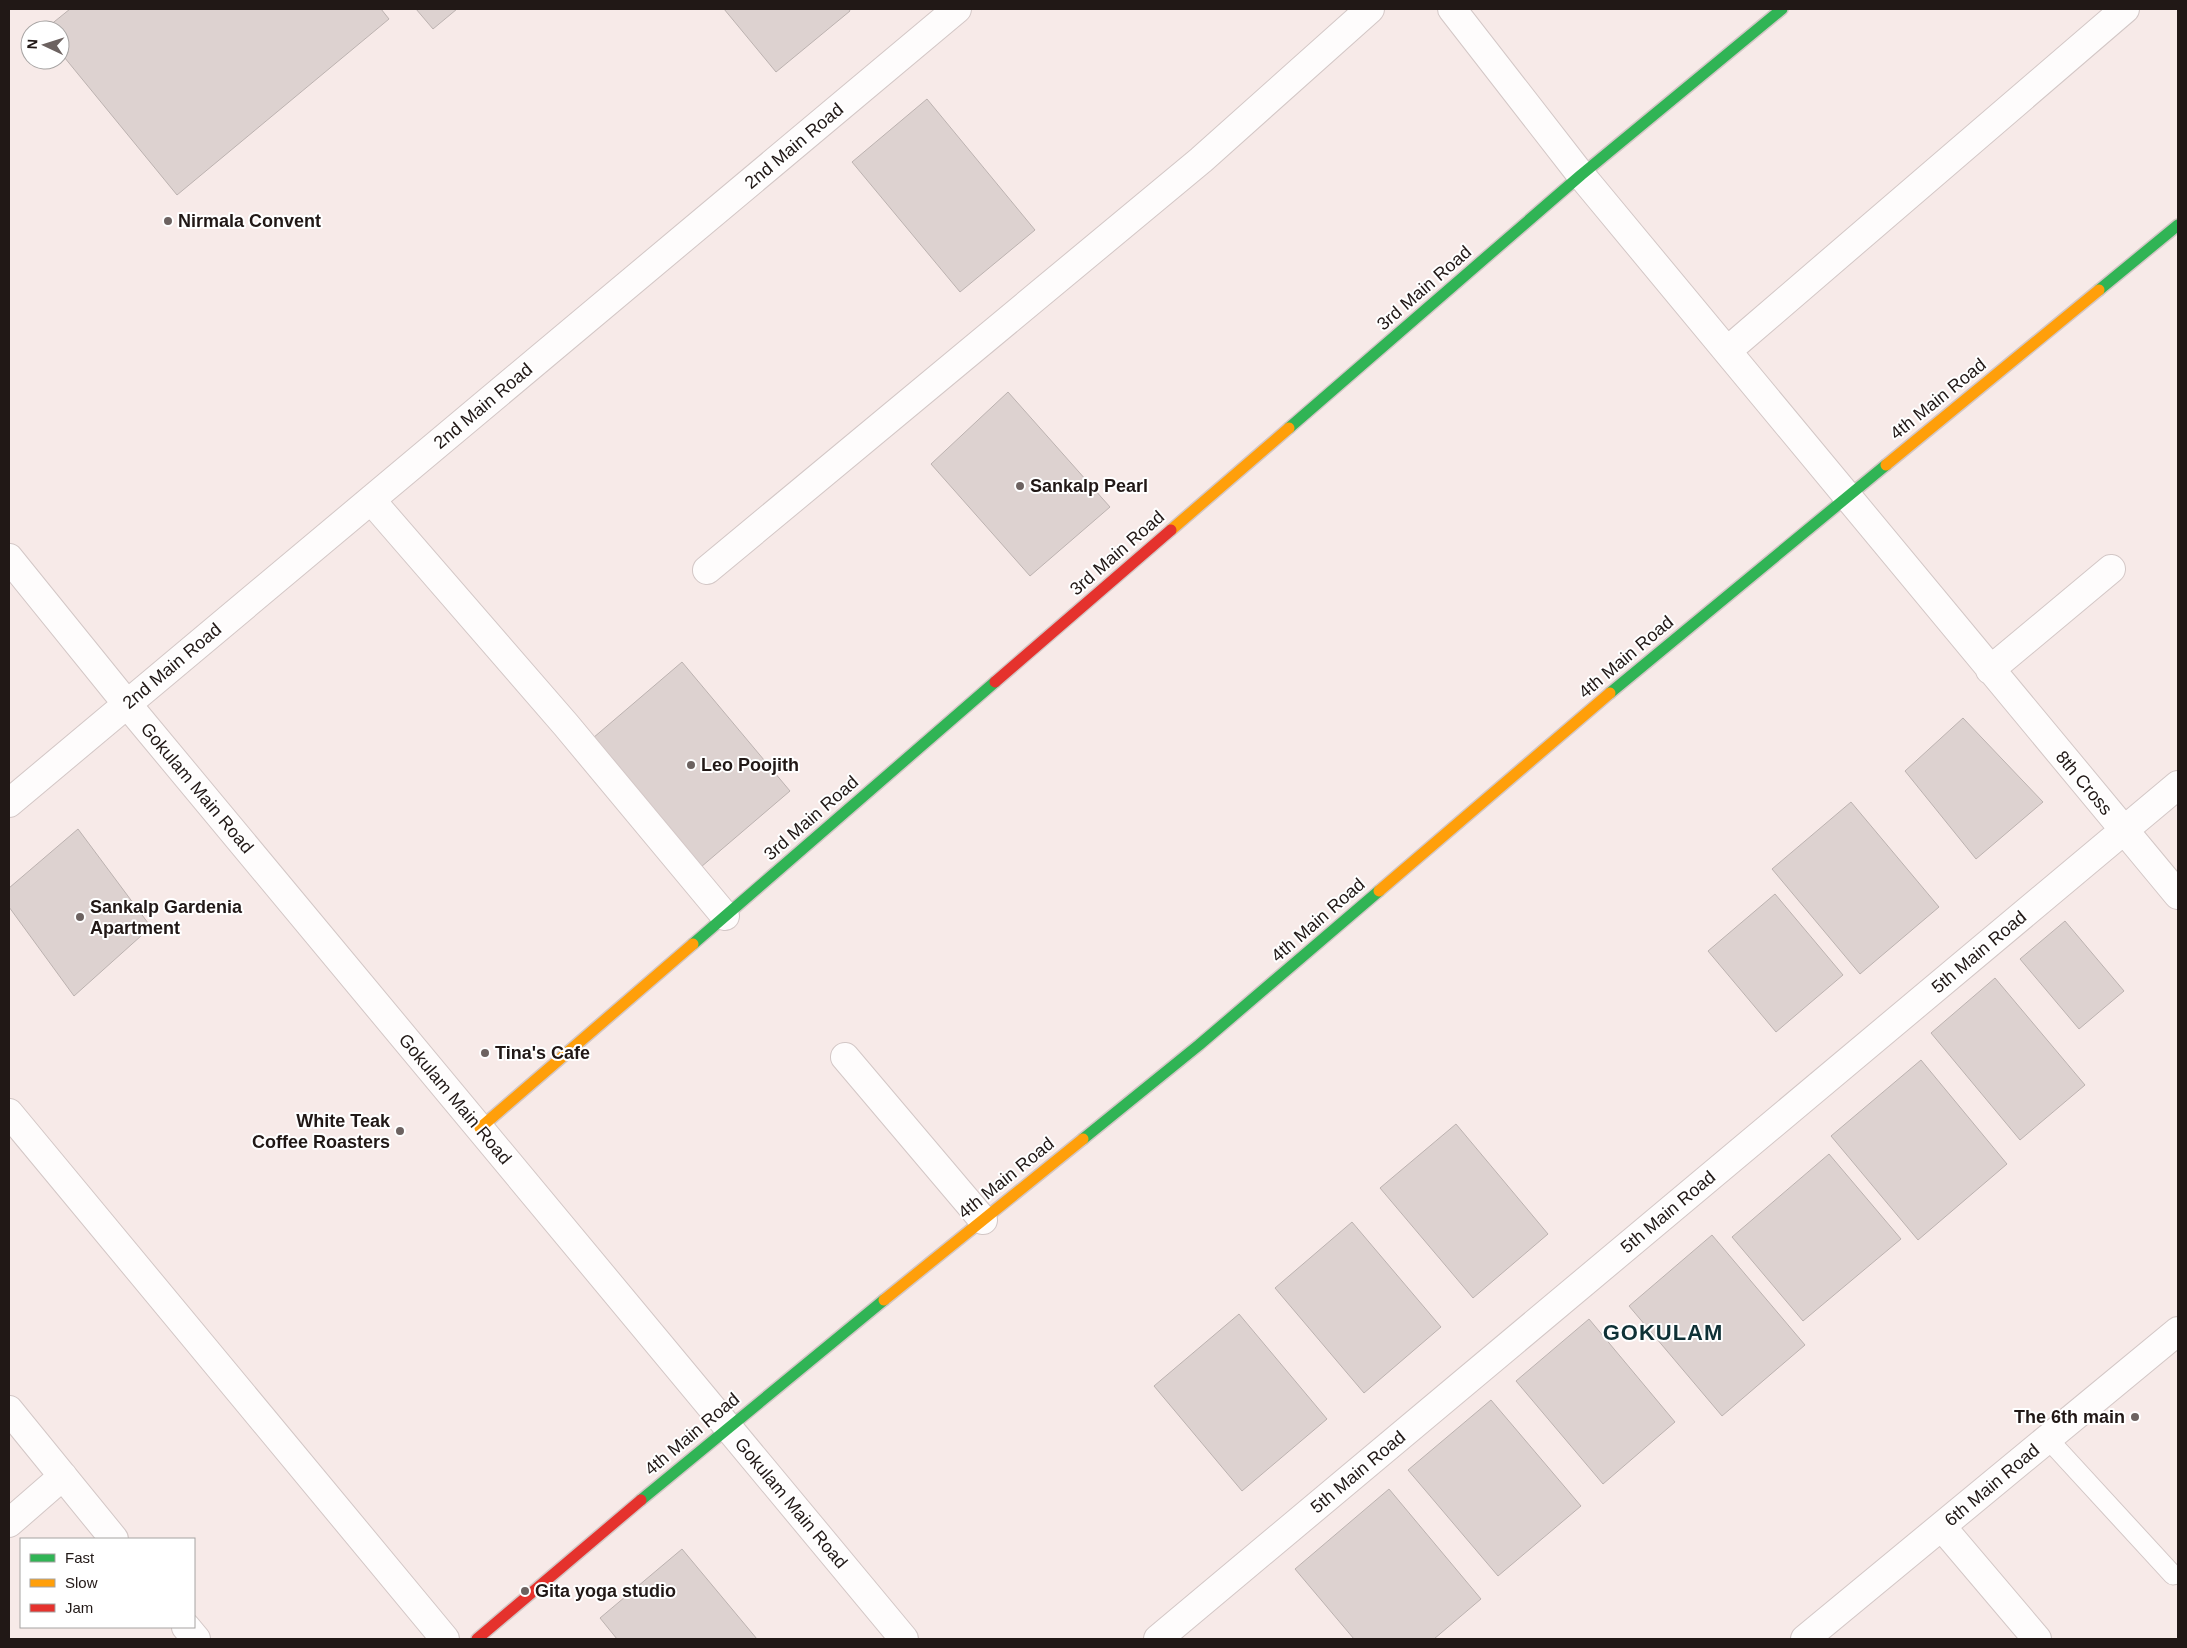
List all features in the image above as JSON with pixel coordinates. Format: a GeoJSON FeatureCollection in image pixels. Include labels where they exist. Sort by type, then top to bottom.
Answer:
{"type":"FeatureCollection","features":[{"type":"Feature","properties":{"kind":"street","name":"2nd Main Road"},"geometry":{"type":"LineString","coordinates":[[9,803],[957,9]]}},
{"type":"Feature","properties":{"kind":"street"},"geometry":{"type":"LineString","coordinates":[[707,570],[1201,160],[1370,9]]}},
{"type":"Feature","properties":{"kind":"street","name":"8th Cross"},"geometry":{"type":"LineString","coordinates":[[1452,9],[1581,175],[2178,895]]}},
{"type":"Feature","properties":{"kind":"street","name":"3rd Main Road"},"geometry":{"type":"LineString","coordinates":[[480,1128],[1581,175],[1782,9]]}},
{"type":"Feature","properties":{"kind":"street"},"geometry":{"type":"LineString","coordinates":[[1726,351],[2125,9]]}},
{"type":"Feature","properties":{"kind":"street","name":"4th Main Road"},"geometry":{"type":"LineString","coordinates":[[477,1639],[727,1427],[1199,1045],[1619,685],[2178,225]]}},
{"type":"Feature","properties":{"kind":"street"},"geometry":{"type":"LineString","coordinates":[[371,500],[566,725],[725,916]]}},
{"type":"Feature","properties":{"kind":"street","name":"Gokulam Main Road"},"geometry":{"type":"LineString","coordinates":[[9,558],[127,704],[904,1639]]}},
{"type":"Feature","properties":{"kind":"street"},"geometry":{"type":"LineString","coordinates":[[1990,670],[2111,569]]}},
{"type":"Feature","properties":{"kind":"street","name":"5th Main Road"},"geometry":{"type":"LineString","coordinates":[[1158,1639],[2178,785]]}},
{"type":"Feature","properties":{"kind":"street"},"geometry":{"type":"LineString","coordinates":[[845,1057],[983,1220]]}},
{"type":"Feature","properties":{"kind":"street"},"geometry":{"type":"LineString","coordinates":[[9,1113],[445,1639]]}},
{"type":"Feature","properties":{"kind":"street","name":"6th Main Road"},"geometry":{"type":"LineString","coordinates":[[1806,1639],[2048,1438],[2176,1338]]}},
{"type":"Feature","properties":{"kind":"street"},"geometry":{"type":"LineString","coordinates":[[9,1410],[113,1538]]}},
{"type":"Feature","properties":{"kind":"street"},"geometry":{"type":"LineString","coordinates":[[9,1523],[63,1476]]}},
{"type":"Feature","properties":{"kind":"street"},"geometry":{"type":"LineString","coordinates":[[1942,1527],[2037,1639]]}},
{"type":"Feature","properties":{"kind":"street"},"geometry":{"type":"LineString","coordinates":[[187,1628],[196,1639]]}},
{"type":"Feature","properties":{"kind":"lane"},"geometry":{"type":"LineString","coordinates":[[2048,1438],[2173,1575]]}},
{"type":"Feature","properties":{"kind":"building"},"geometry":{"type":"Polygon","coordinates":[[[70,9],[381,9],[389,19],[177,195],[70,64],[70,20],[56,20],[70,9]]]}},
{"type":"Feature","properties":{"kind":"building"},"geometry":{"type":"Polygon","coordinates":[[[416,9],[457,9],[433,29],[416,9]]]}},
{"type":"Feature","properties":{"kind":"building"},"geometry":{"type":"Polygon","coordinates":[[[724,9],[849,9],[850,11],[776,72],[724,9]]]}},
{"type":"Feature","properties":{"kind":"building"},"geometry":{"type":"Polygon","coordinates":[[[927,99],[1035,230],[960,292],[852,162],[927,99]]]}},
{"type":"Feature","properties":{"kind":"building","name":"Sankalp Pearl"},"geometry":{"type":"Polygon","coordinates":[[[1008,392],[1110,507],[1030,576],[931,464],[1008,392]]]}},
{"type":"Feature","properties":{"kind":"building","name":"Leo Poojith"},"geometry":{"type":"Polygon","coordinates":[[[682,662],[790,791],[701,867],[593,738],[682,662]]]}},
{"type":"Feature","properties":{"kind":"building"},"geometry":{"type":"Polygon","coordinates":[[[1963,718],[2043,802],[1976,859],[1905,771],[1963,718]]]}},
{"type":"Feature","properties":{"kind":"building"},"geometry":{"type":"Polygon","coordinates":[[[1851,802],[1939,907],[1860,974],[1772,869],[1851,802]]]}},
{"type":"Feature","properties":{"kind":"building","name":"Sankalp Gardenia Apartment"},"geometry":{"type":"Polygon","coordinates":[[[78,829],[151,927],[74,996],[9,907],[9,888],[78,829]]]}},
{"type":"Feature","properties":{"kind":"building"},"geometry":{"type":"Polygon","coordinates":[[[1775,894],[1843,975],[1776,1032],[1708,951],[1775,894]]]}},
{"type":"Feature","properties":{"kind":"building"},"geometry":{"type":"Polygon","coordinates":[[[2065,921],[2124,991],[2079,1029],[2020,959],[2065,921]]]}},
{"type":"Feature","properties":{"kind":"building"},"geometry":{"type":"Polygon","coordinates":[[[1995,978],[2085,1085],[2020,1140],[1931,1033],[1995,978]]]}},
{"type":"Feature","properties":{"kind":"building"},"geometry":{"type":"Polygon","coordinates":[[[1921,1060],[2007,1164],[1918,1240],[1831,1136],[1921,1060]]]}},
{"type":"Feature","properties":{"kind":"building"},"geometry":{"type":"Polygon","coordinates":[[[1456,1124],[1548,1234],[1473,1298],[1380,1188],[1456,1124]]]}},
{"type":"Feature","properties":{"kind":"building"},"geometry":{"type":"Polygon","coordinates":[[[1829,1154],[1901,1239],[1803,1321],[1732,1237],[1829,1154]]]}},
{"type":"Feature","properties":{"kind":"building"},"geometry":{"type":"Polygon","coordinates":[[[1352,1222],[1441,1327],[1364,1393],[1275,1288],[1352,1222]]]}},
{"type":"Feature","properties":{"kind":"building"},"geometry":{"type":"Polygon","coordinates":[[[1712,1235],[1805,1345],[1722,1416],[1629,1306],[1712,1235]]]}},
{"type":"Feature","properties":{"kind":"building"},"geometry":{"type":"Polygon","coordinates":[[[1239,1314],[1327,1419],[1242,1491],[1154,1386],[1239,1314]]]}},
{"type":"Feature","properties":{"kind":"building"},"geometry":{"type":"Polygon","coordinates":[[[1589,1319],[1675,1422],[1603,1484],[1516,1381],[1589,1319]]]}},
{"type":"Feature","properties":{"kind":"building"},"geometry":{"type":"Polygon","coordinates":[[[1491,1400],[1581,1506],[1498,1576],[1408,1470],[1491,1400]]]}},
{"type":"Feature","properties":{"kind":"building"},"geometry":{"type":"Polygon","coordinates":[[[1389,1489],[1481,1599],[1434,1639],[1354,1639],[1295,1569],[1389,1489]]]}},
{"type":"Feature","properties":{"kind":"building"},"geometry":{"type":"Polygon","coordinates":[[[682,1549],[757,1639],[617,1639],[600,1618],[682,1549]]]}},
{"type":"Feature","properties":{"kind":"traffic: fast"},"geometry":{"type":"LineString","coordinates":[[1289,428],[1581,175],[1782,9]]}},
{"type":"Feature","properties":{"kind":"traffic: fast"},"geometry":{"type":"LineString","coordinates":[[2099,290],[2178,225]]}},
{"type":"Feature","properties":{"kind":"traffic: fast"},"geometry":{"type":"LineString","coordinates":[[1610,693],[1886,465]]}},
{"type":"Feature","properties":{"kind":"traffic: fast"},"geometry":{"type":"LineString","coordinates":[[693,944],[995,682]]}},
{"type":"Feature","properties":{"kind":"traffic: fast"},"geometry":{"type":"LineString","coordinates":[[1083,1139],[1199,1045],[1379,891]]}},
{"type":"Feature","properties":{"kind":"traffic: fast"},"geometry":{"type":"LineString","coordinates":[[641,1500],[884,1300]]}},
{"type":"Feature","properties":{"kind":"traffic: slow"},"geometry":{"type":"LineString","coordinates":[[1886,465],[2099,290]]}},
{"type":"Feature","properties":{"kind":"traffic: slow"},"geometry":{"type":"LineString","coordinates":[[1171,530],[1289,428]]}},
{"type":"Feature","properties":{"kind":"traffic: slow"},"geometry":{"type":"LineString","coordinates":[[1379,891],[1610,693]]}},
{"type":"Feature","properties":{"kind":"traffic: slow"},"geometry":{"type":"LineString","coordinates":[[480,1128],[693,944]]}},
{"type":"Feature","properties":{"kind":"traffic: slow"},"geometry":{"type":"LineString","coordinates":[[884,1300],[1083,1139]]}},
{"type":"Feature","properties":{"kind":"traffic: jam"},"geometry":{"type":"LineString","coordinates":[[995,682],[1171,530]]}},
{"type":"Feature","properties":{"kind":"traffic: jam"},"geometry":{"type":"LineString","coordinates":[[477,1639],[641,1500]]}},
{"type":"Feature","properties":{"kind":"place","name":"Nirmala Convent"},"geometry":{"type":"Point","coordinates":[168,221]}},
{"type":"Feature","properties":{"kind":"place","name":"Sankalp Pearl"},"geometry":{"type":"Point","coordinates":[1020,486]}},
{"type":"Feature","properties":{"kind":"place","name":"Leo Poojith"},"geometry":{"type":"Point","coordinates":[691,765]}},
{"type":"Feature","properties":{"kind":"place","name":"Sankalp Gardenia Apartment"},"geometry":{"type":"Point","coordinates":[80,917]}},
{"type":"Feature","properties":{"kind":"place","name":"Tina's Cafe"},"geometry":{"type":"Point","coordinates":[485,1053]}},
{"type":"Feature","properties":{"kind":"place","name":"White Teak Coffee Roasters"},"geometry":{"type":"Point","coordinates":[400,1131]}},
{"type":"Feature","properties":{"kind":"place","name":"The 6th main"},"geometry":{"type":"Point","coordinates":[2135,1417]}},
{"type":"Feature","properties":{"kind":"place","name":"Gita yoga studio"},"geometry":{"type":"Point","coordinates":[525,1591]}},
{"type":"Feature","properties":{"kind":"district","name":"GOKULAM"},"geometry":{"type":"Point","coordinates":[1663,1332]}}]}
